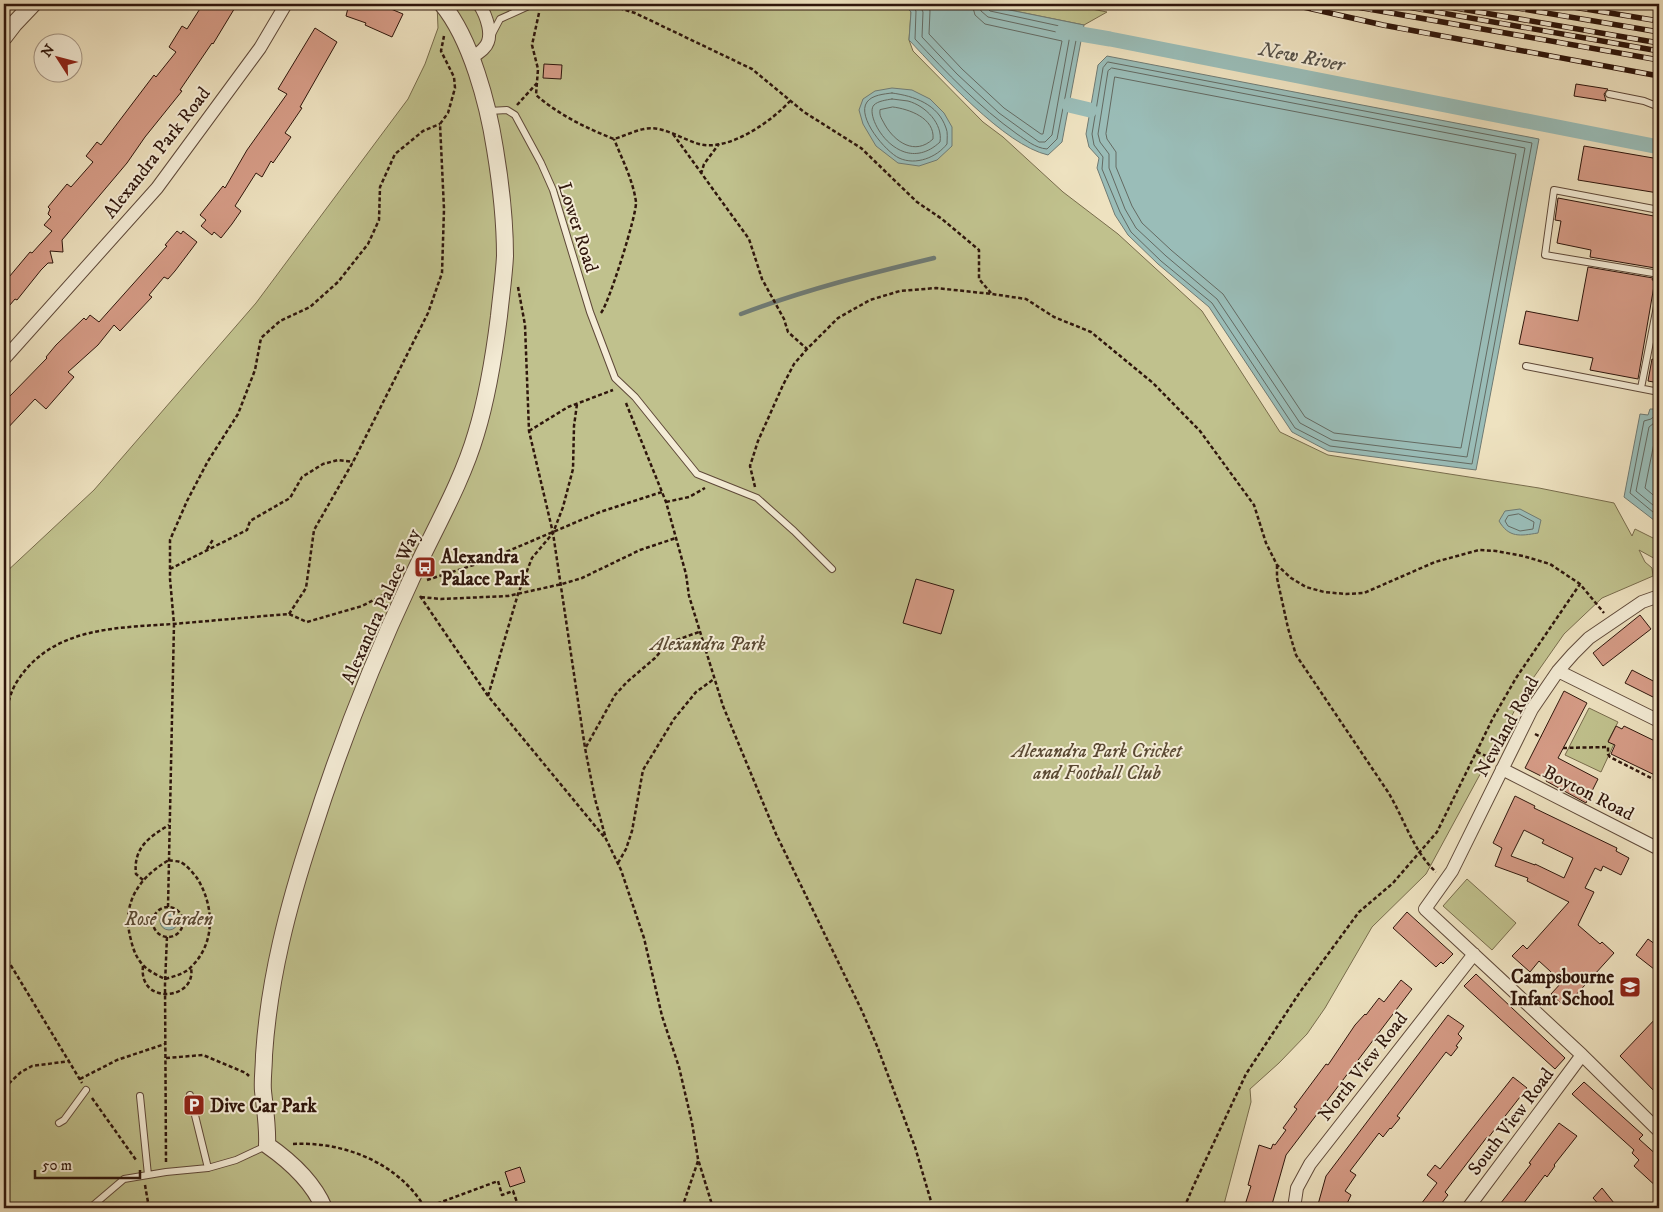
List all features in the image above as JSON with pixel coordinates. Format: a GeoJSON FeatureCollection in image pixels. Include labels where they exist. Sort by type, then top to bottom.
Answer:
{"type":"FeatureCollection","features":[{"type":"Feature","properties":{"kind":"street"},"geometry":{"type":"LineString","coordinates":[[4,36],[33,4]]}},
{"type":"Feature","properties":{"kind":"street","name":"Alexandra Park Road"},"geometry":{"type":"LineString","coordinates":[[4,359],[157,188],[260,48],[286,4]]}},
{"type":"Feature","properties":{"kind":"street"},"geometry":{"type":"LineString","coordinates":[[471,58],[485,48],[489,39],[486,15],[479,4]]}},
{"type":"Feature","properties":{"kind":"street","name":"Alexandra Palace Way"},"geometry":{"type":"LineString","coordinates":[[267,1145],[268,1125],[263,1085],[268,1010],[286,916],[338,755],[368,680],[415,582],[476,436],[494,358],[504,268],[502,193],[488,111],[471,58],[446,8]]}},
{"type":"Feature","properties":{"kind":"street","name":"Newland Road"},"geometry":{"type":"LineString","coordinates":[[1474,954],[1425,909],[1446,880],[1465,847],[1532,709],[1558,671],[1590,638],[1642,602],[1659,596]]}},
{"type":"Feature","properties":{"kind":"street"},"geometry":{"type":"LineString","coordinates":[[1558,671],[1659,721]]}},
{"type":"Feature","properties":{"kind":"street","name":"Boyton Road"},"geometry":{"type":"LineString","coordinates":[[1503,767],[1659,849]]}},
{"type":"Feature","properties":{"kind":"street"},"geometry":{"type":"LineString","coordinates":[[1474,954],[1582,1055],[1659,1132]]}},
{"type":"Feature","properties":{"kind":"street","name":"North View Road"},"geometry":{"type":"LineString","coordinates":[[1294,1208],[1297,1188],[1310,1164],[1474,954]]}},
{"type":"Feature","properties":{"kind":"street","name":"South View Road"},"geometry":{"type":"LineString","coordinates":[[1468,1208],[1582,1055]]}},
{"type":"Feature","properties":{"kind":"street"},"geometry":{"type":"LineString","coordinates":[[267,1145],[300,1172],[324,1208]]}},
{"type":"Feature","properties":{"kind":"lane"},"geometry":{"type":"LineString","coordinates":[[489,39],[500,19],[533,4]]}},
{"type":"Feature","properties":{"kind":"lane"},"geometry":{"type":"LineString","coordinates":[[1609,94],[1644,101],[1659,107]]}},
{"type":"Feature","properties":{"kind":"lane","name":"Lower Road"},"geometry":{"type":"LineString","coordinates":[[488,111],[507,110],[514,115],[541,163],[553,190],[594,320],[615,378],[636,397],[697,474],[757,498]]}},
{"type":"Feature","properties":{"kind":"lane"},"geometry":{"type":"LineString","coordinates":[[1659,210],[1554,190],[1545,255],[1659,274]]}},
{"type":"Feature","properties":{"kind":"lane"},"geometry":{"type":"LineString","coordinates":[[1641,388],[1659,296]]}},
{"type":"Feature","properties":{"kind":"lane"},"geometry":{"type":"LineString","coordinates":[[1526,366],[1659,392]]}},
{"type":"Feature","properties":{"kind":"lane"},"geometry":{"type":"LineString","coordinates":[[757,498],[832,569]]}},
{"type":"Feature","properties":{"kind":"lane"},"geometry":{"type":"LineString","coordinates":[[59,1123],[64,1120],[86,1090]]}},
{"type":"Feature","properties":{"kind":"lane"},"geometry":{"type":"LineString","coordinates":[[190,1095],[208,1168]]}},
{"type":"Feature","properties":{"kind":"lane"},"geometry":{"type":"LineString","coordinates":[[140,1096],[148,1175]]}},
{"type":"Feature","properties":{"kind":"lane"},"geometry":{"type":"LineString","coordinates":[[90,1208],[124,1180],[166,1172],[208,1168],[236,1160],[267,1145]]}},
{"type":"Feature","properties":{"kind":"path"},"geometry":{"type":"LineString","coordinates":[[607,4],[635,13],[752,69],[804,112],[861,148],[917,202],[942,219],[979,250],[978,279],[992,294]]}},
{"type":"Feature","properties":{"kind":"path"},"geometry":{"type":"LineString","coordinates":[[168,907],[174,624],[170,540],[187,501],[208,462],[238,414],[255,370],[261,338],[280,321],[310,307],[338,282],[368,244],[379,220],[380,187],[394,154],[423,131],[440,124],[448,113],[456,88],[454,78],[441,51],[446,8]]}},
{"type":"Feature","properties":{"kind":"path"},"geometry":{"type":"LineString","coordinates":[[539,12],[532,45],[538,69],[536,95],[552,109],[587,128],[614,139],[645,128],[672,133],[700,144],[724,144],[740,138],[772,119],[790,101]]}},
{"type":"Feature","properties":{"kind":"path"},"geometry":{"type":"LineString","coordinates":[[512,109],[537,83]]}},
{"type":"Feature","properties":{"kind":"path"},"geometry":{"type":"LineString","coordinates":[[1655,89],[1659,94]]}},
{"type":"Feature","properties":{"kind":"path"},"geometry":{"type":"LineString","coordinates":[[289,614],[306,588],[314,530],[353,462],[428,313],[442,273],[444,209],[440,124]]}},
{"type":"Feature","properties":{"kind":"path"},"geometry":{"type":"LineString","coordinates":[[672,133],[749,240],[762,279],[784,319],[788,332],[807,349]]}},
{"type":"Feature","properties":{"kind":"path"},"geometry":{"type":"LineString","coordinates":[[594,320],[603,311],[625,250],[636,203],[625,165],[614,139]]}},
{"type":"Feature","properties":{"kind":"path"},"geometry":{"type":"LineString","coordinates":[[701,174],[704,164],[719,144]]}},
{"type":"Feature","properties":{"kind":"path"},"geometry":{"type":"LineString","coordinates":[[517,284],[525,326],[529,430],[553,533],[585,748],[595,799],[606,839],[618,863],[644,938],[662,1016],[680,1067],[698,1159],[713,1208]]}},
{"type":"Feature","properties":{"kind":"path"},"geometry":{"type":"LineString","coordinates":[[757,498],[750,466],[758,441],[783,385],[794,364],[838,318],[870,300],[900,291],[936,288],[992,294],[1026,299],[1054,316],[1092,332],[1153,383],[1200,431],[1254,505],[1266,543],[1277,565],[1291,578],[1306,586],[1324,592],[1364,593],[1435,562],[1479,550],[1496,551],[1550,564],[1580,584],[1612,622]]}},
{"type":"Feature","properties":{"kind":"path"},"geometry":{"type":"LineString","coordinates":[[529,430],[560,411],[619,387]]}},
{"type":"Feature","properties":{"kind":"path"},"geometry":{"type":"LineString","coordinates":[[626,402],[666,502],[686,574],[689,596],[723,706],[776,834],[858,1002],[877,1046],[915,1147],[933,1208]]}},
{"type":"Feature","properties":{"kind":"path"},"geometry":{"type":"LineString","coordinates":[[488,696],[518,594],[532,558],[553,533],[563,507],[573,470],[576,404]]}},
{"type":"Feature","properties":{"kind":"path"},"geometry":{"type":"LineString","coordinates":[[170,569],[247,530],[250,521],[290,498],[302,477],[323,464],[338,460],[353,462]]}},
{"type":"Feature","properties":{"kind":"path"},"geometry":{"type":"LineString","coordinates":[[666,502],[697,494],[708,486]]}},
{"type":"Feature","properties":{"kind":"path"},"geometry":{"type":"LineString","coordinates":[[4,726],[8,704],[17,680],[37,658],[68,639],[102,629],[289,614],[307,622],[362,606],[415,582],[480,563],[600,512],[662,492]]}},
{"type":"Feature","properties":{"kind":"path"},"geometry":{"type":"LineString","coordinates":[[206,551],[214,538]]}},
{"type":"Feature","properties":{"kind":"path"},"geometry":{"type":"LineString","coordinates":[[421,597],[442,599],[508,596],[562,584],[582,578],[640,550],[676,538]]}},
{"type":"Feature","properties":{"kind":"path"},"geometry":{"type":"LineString","coordinates":[[1277,565],[1277,578],[1296,655],[1398,809],[1409,835],[1420,852],[1434,870],[1446,880]]}},
{"type":"Feature","properties":{"kind":"path"},"geometry":{"type":"LineString","coordinates":[[415,582],[421,597],[488,696],[606,839]]}},
{"type":"Feature","properties":{"kind":"path"},"geometry":{"type":"LineString","coordinates":[[1184,1208],[1246,1074],[1300,992],[1359,912],[1394,883],[1437,832],[1493,718],[1516,678],[1580,584]]}},
{"type":"Feature","properties":{"kind":"path"},"geometry":{"type":"LineString","coordinates":[[585,748],[614,695],[655,658],[668,643],[700,632]]}},
{"type":"Feature","properties":{"kind":"path"},"geometry":{"type":"LineString","coordinates":[[618,863],[626,849],[632,831],[643,770],[674,719],[696,692],[714,678]]}},
{"type":"Feature","properties":{"kind":"path"},"geometry":{"type":"LineString","coordinates":[[1564,748],[1608,747],[1610,757],[1659,782]]}},
{"type":"Feature","properties":{"kind":"path"},"geometry":{"type":"LineString","coordinates":[[1477,752],[1503,767]]}},
{"type":"Feature","properties":{"kind":"path"},"geometry":{"type":"LineString","coordinates":[[143,880],[136,874],[135,863],[141,848],[152,834],[170,825]]}},
{"type":"Feature","properties":{"kind":"path"},"geometry":{"type":"LineString","coordinates":[[169,860],[181,862],[194,874],[203,888],[210,907],[210,924],[206,947],[192,968],[180,975],[165,979],[143,965],[134,953],[129,934],[128,915],[134,894],[143,880],[155,868],[169,860]]}},
{"type":"Feature","properties":{"kind":"path"},"geometry":{"type":"LineString","coordinates":[[168,907],[178,911],[183,921],[176,934],[167,936],[160,934],[156,930],[154,919],[158,911],[168,907]]}},
{"type":"Feature","properties":{"kind":"path"},"geometry":{"type":"LineString","coordinates":[[166,1172],[165,979],[167,936]]}},
{"type":"Feature","properties":{"kind":"path"},"geometry":{"type":"LineString","coordinates":[[4,954],[86,1090],[136,1160],[137,1177],[146,1187],[149,1208]]}},
{"type":"Feature","properties":{"kind":"path"},"geometry":{"type":"LineString","coordinates":[[143,965],[142,977],[144,983],[156,992],[165,994],[177,992],[190,982],[193,975],[192,968]]}},
{"type":"Feature","properties":{"kind":"path"},"geometry":{"type":"LineString","coordinates":[[80,1079],[117,1060],[165,1044]]}},
{"type":"Feature","properties":{"kind":"path"},"geometry":{"type":"LineString","coordinates":[[166,1058],[203,1055],[246,1073]]}},
{"type":"Feature","properties":{"kind":"path"},"geometry":{"type":"LineString","coordinates":[[4,1088],[21,1072],[32,1066],[70,1061]]}},
{"type":"Feature","properties":{"kind":"path"},"geometry":{"type":"LineString","coordinates":[[293,1144],[331,1147],[360,1155],[387,1168],[402,1178],[425,1208],[498,1181],[502,1195],[513,1191],[519,1208]]}},
{"type":"Feature","properties":{"kind":"path"},"geometry":{"type":"LineString","coordinates":[[682,1208],[698,1159]]}},
{"type":"Feature","properties":{"kind":"green space","name":"Alexandra Park"},"geometry":{"type":"Polygon","coordinates":[[[437,4],[904,4],[911,12],[909,40],[913,51],[983,122],[1003,137],[1063,192],[1118,234],[1202,311],[1280,432],[1328,455],[1539,488],[1614,503],[1632,536],[1635,529],[1659,541],[1659,561],[1639,550],[1645,562],[1652,568],[1653,576],[1602,598],[1564,634],[1529,684],[1426,874],[1372,927],[1325,1008],[1307,1034],[1250,1089],[1251,1102],[1223,1208],[4,1208],[4,574],[94,490],[256,303],[408,99],[425,64],[438,28],[437,4]]]}},
{"type":"Feature","properties":{"kind":"green space"},"geometry":{"type":"Polygon","coordinates":[[[980,4],[1066,4],[1107,12],[1084,25],[980,4]]]}},
{"type":"Feature","properties":{"kind":"green space"},"geometry":{"type":"Polygon","coordinates":[[[1589,708],[1618,722],[1608,741],[1614,744],[1601,772],[1565,755],[1589,708]]]}},
{"type":"Feature","properties":{"kind":"green space"},"geometry":{"type":"Polygon","coordinates":[[[1467,879],[1516,923],[1492,950],[1443,906],[1467,879]]]}},
{"type":"Feature","properties":{"kind":"water"},"geometry":{"type":"Polygon","coordinates":[[[904,4],[980,4],[1084,25],[1062,142],[1048,155],[1031,149],[1012,138],[993,123],[955,89],[909,40],[911,12],[904,4]]]}},
{"type":"Feature","properties":{"kind":"water"},"geometry":{"type":"Polygon","coordinates":[[[1107,56],[1539,139],[1476,470],[1328,451],[1292,432],[1209,307],[1158,264],[1128,235],[1115,215],[1097,168],[1099,158],[1089,147],[1086,134],[1098,65],[1107,56]]]}},
{"type":"Feature","properties":{"kind":"water"},"geometry":{"type":"Polygon","coordinates":[[[892,88],[912,90],[930,99],[944,113],[952,127],[952,146],[937,160],[919,166],[898,163],[876,146],[863,124],[859,110],[863,99],[875,91],[892,88]]]}},
{"type":"Feature","properties":{"kind":"water"},"geometry":{"type":"Polygon","coordinates":[[[1658,400],[1659,524],[1624,497],[1640,414],[1648,415],[1650,409],[1656,409],[1658,400]]]}},
{"type":"Feature","properties":{"kind":"water"},"geometry":{"type":"Polygon","coordinates":[[[1520,509],[1541,520],[1538,533],[1516,534],[1503,527],[1499,521],[1505,511],[1520,509]]]}},
{"type":"Feature","properties":{"kind":"water"},"geometry":{"type":"Polygon","coordinates":[[[169,912],[175,915],[178,921],[175,927],[169,930],[163,927],[160,921],[163,915],[169,912]]]}},
{"type":"Feature","properties":{"kind":"building"},"geometry":{"type":"Polygon","coordinates":[[[203,4],[236,6],[213,44],[180,90],[182,91],[127,163],[62,240],[63,252],[50,251],[53,263],[48,263],[41,270],[17,300],[15,299],[4,312],[4,283],[30,252],[32,253],[52,231],[44,225],[51,217],[48,214],[50,209],[48,207],[67,184],[71,187],[93,162],[86,156],[97,142],[101,145],[154,75],[156,77],[176,52],[169,47],[182,26],[187,29],[203,4]]]}},
{"type":"Feature","properties":{"kind":"building"},"geometry":{"type":"Polygon","coordinates":[[[349,4],[394,4],[391,9],[403,14],[392,37],[365,25],[366,23],[346,16],[349,4]]]}},
{"type":"Feature","properties":{"kind":"building"},"geometry":{"type":"Polygon","coordinates":[[[315,28],[337,42],[300,107],[302,108],[285,133],[291,137],[273,163],[271,161],[262,177],[256,173],[235,206],[241,211],[221,238],[214,232],[212,235],[201,226],[206,220],[200,215],[223,186],[225,188],[247,150],[287,94],[278,89],[315,28]]]}},
{"type":"Feature","properties":{"kind":"building"},"geometry":{"type":"Polygon","coordinates":[[[544,64],[562,65],[561,79],[543,78],[544,64]]]}},
{"type":"Feature","properties":{"kind":"building"},"geometry":{"type":"Polygon","coordinates":[[[1576,84],[1608,89],[1604,94],[1606,101],[1574,96],[1576,84]]]}},
{"type":"Feature","properties":{"kind":"building"},"geometry":{"type":"Polygon","coordinates":[[[1584,146],[1659,159],[1658,193],[1578,180],[1584,146]]]}},
{"type":"Feature","properties":{"kind":"building"},"geometry":{"type":"Polygon","coordinates":[[[1558,198],[1659,217],[1659,245],[1655,268],[1590,257],[1591,250],[1557,243],[1561,221],[1555,220],[1558,198]]]}},
{"type":"Feature","properties":{"kind":"building"},"geometry":{"type":"Polygon","coordinates":[[[177,231],[181,234],[183,231],[197,242],[175,271],[168,279],[164,277],[149,295],[152,297],[120,331],[114,325],[98,345],[68,372],[74,377],[46,409],[35,399],[4,432],[4,390],[10,396],[47,358],[56,345],[84,318],[86,320],[90,315],[99,322],[167,246],[165,245],[177,231]]]}},
{"type":"Feature","properties":{"kind":"building"},"geometry":{"type":"Polygon","coordinates":[[[1588,267],[1653,278],[1652,280],[1655,280],[1638,379],[1590,370],[1593,358],[1519,344],[1526,311],[1578,321],[1588,267]]]}},
{"type":"Feature","properties":{"kind":"building"},"geometry":{"type":"Polygon","coordinates":[[[1652,359],[1659,361],[1659,383],[1648,381],[1652,359]]]}},
{"type":"Feature","properties":{"kind":"building"},"geometry":{"type":"Polygon","coordinates":[[[916,579],[954,590],[941,634],[903,623],[916,579]]]}},
{"type":"Feature","properties":{"kind":"building"},"geometry":{"type":"Polygon","coordinates":[[[1640,615],[1651,629],[1603,666],[1593,653],[1640,615]]]}},
{"type":"Feature","properties":{"kind":"building"},"geometry":{"type":"Polygon","coordinates":[[[1632,670],[1659,684],[1659,700],[1625,683],[1632,670]]]}},
{"type":"Feature","properties":{"kind":"building"},"geometry":{"type":"Polygon","coordinates":[[[1564,691],[1587,703],[1558,758],[1598,779],[1586,803],[1525,768],[1564,691]]]}},
{"type":"Feature","properties":{"kind":"building"},"geometry":{"type":"Polygon","coordinates":[[[1616,726],[1622,729],[1624,726],[1659,743],[1659,777],[1611,754],[1615,745],[1608,742],[1616,726]]]}},
{"type":"Feature","properties":{"kind":"building"},"geometry":{"type":"Polygon","coordinates":[[[1515,796],[1535,806],[1534,808],[1617,848],[1616,851],[1629,858],[1621,875],[1603,866],[1601,871],[1595,868],[1585,888],[1594,892],[1578,925],[1614,953],[1565,1007],[1551,994],[1562,982],[1539,961],[1530,972],[1512,956],[1523,945],[1527,949],[1569,902],[1527,881],[1528,878],[1495,866],[1502,848],[1493,843],[1515,796]],[[1524,830],[1511,856],[1535,864],[1564,878],[1573,858],[1542,843],[1544,840],[1524,830]]]}},
{"type":"Feature","properties":{"kind":"building"},"geometry":{"type":"Polygon","coordinates":[[[1407,912],[1453,954],[1443,964],[1441,962],[1436,967],[1393,928],[1407,912]]]}},
{"type":"Feature","properties":{"kind":"building"},"geometry":{"type":"Polygon","coordinates":[[[1648,939],[1659,947],[1659,973],[1636,955],[1648,939]]]}},
{"type":"Feature","properties":{"kind":"building"},"geometry":{"type":"Polygon","coordinates":[[[1476,974],[1565,1058],[1555,1069],[1464,986],[1476,974]]]}},
{"type":"Feature","properties":{"kind":"building"},"geometry":{"type":"Polygon","coordinates":[[[1401,980],[1412,989],[1286,1155],[1271,1208],[1244,1208],[1251,1186],[1248,1185],[1259,1145],[1271,1149],[1273,1144],[1275,1145],[1286,1130],[1283,1128],[1297,1109],[1294,1107],[1326,1064],[1328,1065],[1355,1025],[1366,1015],[1379,998],[1384,1002],[1401,980]]]}},
{"type":"Feature","properties":{"kind":"building"},"geometry":{"type":"Polygon","coordinates":[[[1448,1015],[1464,1026],[1458,1034],[1462,1038],[1456,1046],[1458,1047],[1451,1056],[1446,1052],[1397,1116],[1400,1118],[1383,1137],[1379,1133],[1350,1171],[1356,1175],[1345,1191],[1351,1195],[1345,1208],[1317,1208],[1326,1176],[1448,1015]]]}},
{"type":"Feature","properties":{"kind":"building"},"geometry":{"type":"Polygon","coordinates":[[[1659,1015],[1659,1096],[1620,1056],[1659,1015]]]}},
{"type":"Feature","properties":{"kind":"building"},"geometry":{"type":"Polygon","coordinates":[[[1513,1077],[1527,1088],[1445,1192],[1448,1195],[1438,1208],[1418,1208],[1437,1183],[1427,1175],[1435,1165],[1440,1169],[1513,1077]]]}},
{"type":"Feature","properties":{"kind":"building"},"geometry":{"type":"Polygon","coordinates":[[[1584,1082],[1643,1135],[1639,1139],[1659,1157],[1659,1189],[1634,1166],[1639,1160],[1632,1153],[1634,1150],[1572,1094],[1584,1082]]]}},
{"type":"Feature","properties":{"kind":"building"},"geometry":{"type":"Polygon","coordinates":[[[1559,1123],[1577,1136],[1547,1177],[1545,1175],[1520,1208],[1497,1208],[1531,1164],[1529,1163],[1559,1123]]]}},
{"type":"Feature","properties":{"kind":"building"},"geometry":{"type":"Polygon","coordinates":[[[520,1167],[525,1182],[510,1187],[505,1172],[520,1167]]]}},
{"type":"Feature","properties":{"kind":"building"},"geometry":{"type":"Polygon","coordinates":[[[1602,1188],[1618,1208],[1602,1208],[1593,1198],[1602,1188]]]}},
{"type":"Feature","properties":{"kind":"waterway","name":"New River"},"geometry":{"type":"LineString","coordinates":[[1063,31],[1659,147]]}},
{"type":"Feature","properties":{"kind":"waterway"},"geometry":{"type":"LineString","coordinates":[[1069,105],[1090,110]]}},
{"type":"Feature","properties":{"kind":"waterway"},"geometry":{"type":"LineString","coordinates":[[741,314],[812,290],[934,258]]}},
{"type":"Feature","properties":{"kind":"railway"},"geometry":{"type":"LineString","coordinates":[[1290,4],[1383,25],[1659,76]]}},
{"type":"Feature","properties":{"kind":"railway"},"geometry":{"type":"LineString","coordinates":[[1340,4],[1659,60]]}},
{"type":"Feature","properties":{"kind":"railway"},"geometry":{"type":"LineString","coordinates":[[1391,4],[1659,51]]}},
{"type":"Feature","properties":{"kind":"railway"},"geometry":{"type":"LineString","coordinates":[[1432,4],[1659,43]]}},
{"type":"Feature","properties":{"kind":"railway"},"geometry":{"type":"LineString","coordinates":[[1493,4],[1659,32]]}},
{"type":"Feature","properties":{"kind":"railway"},"geometry":{"type":"LineString","coordinates":[[1555,4],[1659,21]]}},
{"type":"Feature","properties":{"kind":"place","name":"Alexandra Palace Park"},"geometry":{"type":"Point","coordinates":[425,567]}},
{"type":"Feature","properties":{"kind":"place","name":"Campsbourne Infant School"},"geometry":{"type":"Point","coordinates":[1630,987]}},
{"type":"Feature","properties":{"kind":"place","name":"Dive Car Park"},"geometry":{"type":"Point","coordinates":[194,1105]}},
{"type":"Feature","properties":{"kind":"park label","name":"Alexandra Park Cricket and Football Club"},"geometry":{"type":"Point","coordinates":[1097,761]}},
{"type":"Feature","properties":{"kind":"park label","name":"Rose Garden"},"geometry":{"type":"Point","coordinates":[169,918]}}]}
